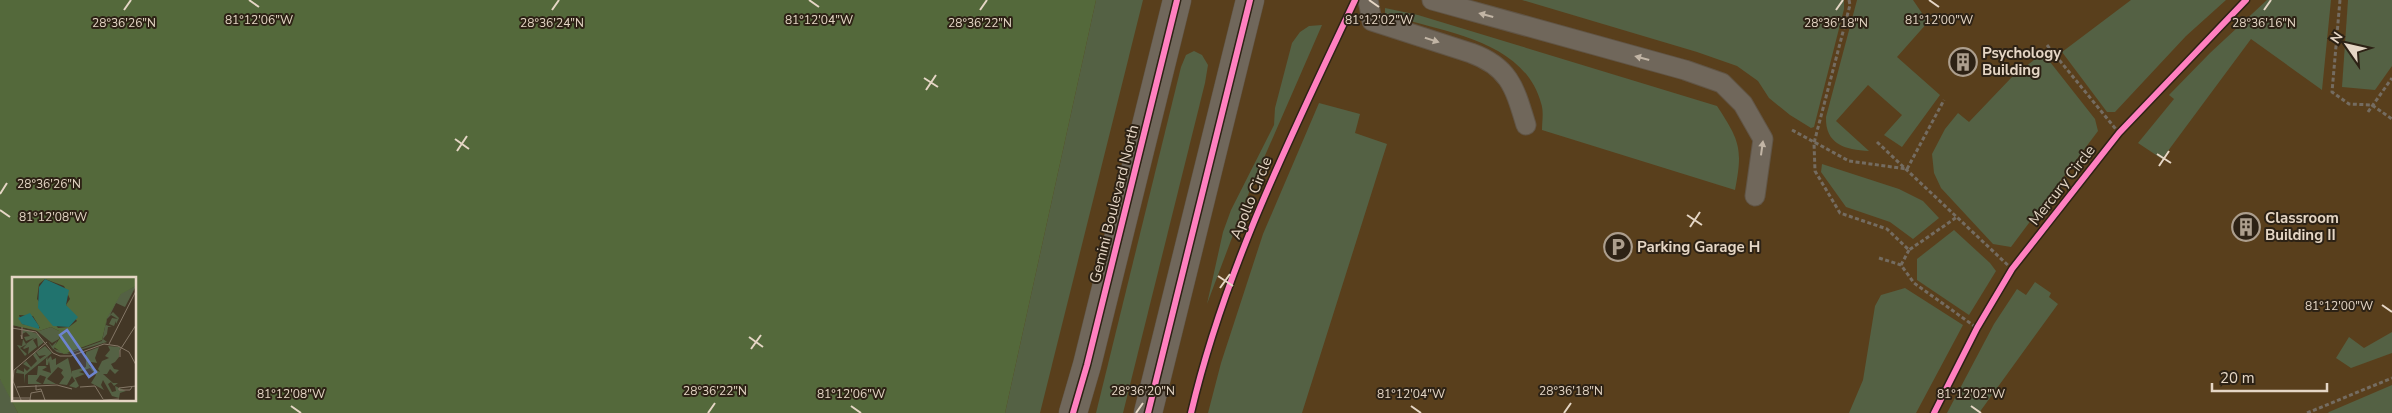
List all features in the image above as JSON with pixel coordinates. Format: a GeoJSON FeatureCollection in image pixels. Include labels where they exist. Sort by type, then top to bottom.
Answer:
{"type":"FeatureCollection","features":[{"type":"Feature","properties":{"kind":"street","name":"Gemini Boulevard North"},"geometry":{"type":"LineString","coordinates":[[1073,413],[1087,365],[1176,0]]}},
{"type":"Feature","properties":{"kind":"street"},"geometry":{"type":"LineString","coordinates":[[1148,413],[1250,0]]}},
{"type":"Feature","properties":{"kind":"lane"},"geometry":{"type":"LineString","coordinates":[[1368,0],[1372,21],[1471,53],[1487,59],[1501,69],[1516,91],[1526,126]]}},
{"type":"Feature","properties":{"kind":"lane"},"geometry":{"type":"LineString","coordinates":[[1432,0],[1685,70],[1722,83],[1744,104],[1763,139],[1755,196]]}},
{"type":"Feature","properties":{"kind":"path"},"geometry":{"type":"LineString","coordinates":[[1849,0],[1850,5],[1814,142],[1815,170],[1840,213],[1887,229],[1909,250]]}},
{"type":"Feature","properties":{"kind":"path"},"geometry":{"type":"LineString","coordinates":[[2340,0],[2332,92],[2349,104],[2372,105],[2392,119]]}},
{"type":"Feature","properties":{"kind":"path"},"geometry":{"type":"LineString","coordinates":[[2047,45],[2119,133]]}},
{"type":"Feature","properties":{"kind":"path"},"geometry":{"type":"LineString","coordinates":[[2368,112],[2392,78]]}},
{"type":"Feature","properties":{"kind":"path"},"geometry":{"type":"LineString","coordinates":[[1907,169],[1944,100]]}},
{"type":"Feature","properties":{"kind":"path"},"geometry":{"type":"LineString","coordinates":[[1790,130],[1849,161],[1907,169]]}},
{"type":"Feature","properties":{"kind":"path"},"geometry":{"type":"LineString","coordinates":[[1877,142],[2012,269]]}},
{"type":"Feature","properties":{"kind":"path"},"geometry":{"type":"LineString","coordinates":[[1902,265],[1909,250],[1957,217]]}},
{"type":"Feature","properties":{"kind":"path"},"geometry":{"type":"LineString","coordinates":[[1879,258],[1902,265],[1914,283],[1977,328]]}},
{"type":"Feature","properties":{"kind":"path"},"geometry":{"type":"LineString","coordinates":[[2007,278],[2018,262]]}},
{"type":"Feature","properties":{"kind":"path"},"geometry":{"type":"LineString","coordinates":[[1972,336],[1982,320]]}},
{"type":"Feature","properties":{"kind":"path"},"geometry":{"type":"LineString","coordinates":[[2308,413],[2392,378]]}},
{"type":"Feature","properties":{"kind":"shaded area"},"geometry":{"type":"Polygon","coordinates":[[[0,0],[2392,0],[2392,413],[0,413],[0,0]]]}},
{"type":"Feature","properties":{"kind":"green space"},"geometry":{"type":"Polygon","coordinates":[[[0,0],[1096,0],[1005,413],[18,413],[0,379],[0,0]]]}},
{"type":"Feature","properties":{"kind":"green space"},"geometry":{"type":"Polygon","coordinates":[[[1096,0],[1143,0],[1040,413],[1005,413],[1096,0]]]}},
{"type":"Feature","properties":{"kind":"green space"},"geometry":{"type":"Polygon","coordinates":[[[1522,0],[1844,0],[1844,9],[1814,127],[1811,128],[1790,115],[1769,98],[1758,81],[1737,66],[1697,52],[1522,0]]]}},
{"type":"Feature","properties":{"kind":"green space"},"geometry":{"type":"Polygon","coordinates":[[[1857,0],[1913,0],[1928,22],[1897,57],[1940,95],[1902,147],[1884,135],[1902,115],[1868,85],[1836,121],[1869,151],[1845,147],[1838,144],[1829,134],[1826,117],[1857,0]]]}},
{"type":"Feature","properties":{"kind":"green space"},"geometry":{"type":"Polygon","coordinates":[[[2131,0],[2226,0],[2186,36],[2115,112],[2107,112],[2062,52],[2131,0]]]}},
{"type":"Feature","properties":{"kind":"green space"},"geometry":{"type":"Polygon","coordinates":[[[2267,0],[2331,0],[2322,90],[2251,39],[2162,159],[2138,143],[2174,99],[2169,95],[2210,53],[2267,0]]]}},
{"type":"Feature","properties":{"kind":"green space"},"geometry":{"type":"Polygon","coordinates":[[[2348,0],[2392,0],[2392,66],[2375,90],[2342,87],[2348,0]]]}},
{"type":"Feature","properties":{"kind":"green space"},"geometry":{"type":"Polygon","coordinates":[[[1385,8],[1418,15],[1717,106],[1731,128],[1738,146],[1739,164],[1735,190],[1542,130],[1542,106],[1532,82],[1518,66],[1500,52],[1458,34],[1392,16],[1385,13],[1385,8]]]}},
{"type":"Feature","properties":{"kind":"green space"},"geometry":{"type":"Polygon","coordinates":[[[1322,25],[1250,190],[1207,304],[1223,232],[1231,210],[1274,125],[1275,108],[1292,43],[1300,32],[1309,26],[1322,25]]]}},
{"type":"Feature","properties":{"kind":"green space"},"geometry":{"type":"Polygon","coordinates":[[[1194,51],[1202,55],[1208,65],[1205,83],[1123,413],[1096,413],[1181,67],[1186,55],[1194,51]]]}},
{"type":"Feature","properties":{"kind":"green space"},"geometry":{"type":"Polygon","coordinates":[[[2043,53],[2095,119],[2098,131],[2011,247],[1993,244],[1941,188],[1934,173],[1932,154],[1945,129],[1958,113],[1969,122],[2011,78],[2043,53]]]}},
{"type":"Feature","properties":{"kind":"green space"},"geometry":{"type":"Polygon","coordinates":[[[1319,103],[1360,114],[1355,133],[1387,144],[1302,413],[1208,413],[1221,363],[1263,234],[1319,103]]]}},
{"type":"Feature","properties":{"kind":"green space"},"geometry":{"type":"Polygon","coordinates":[[[1822,164],[1899,189],[1923,201],[1939,218],[1913,239],[1890,222],[1846,207],[1821,172],[1822,164]]]}},
{"type":"Feature","properties":{"kind":"green space"},"geometry":{"type":"Polygon","coordinates":[[[1954,230],[1990,263],[1996,271],[1969,315],[1917,280],[1917,259],[1954,230]]]}},
{"type":"Feature","properties":{"kind":"green space"},"geometry":{"type":"Polygon","coordinates":[[[2035,282],[2051,293],[2049,297],[2058,304],[1979,413],[1947,413],[1994,324],[2017,289],[2026,295],[2035,282]]]}},
{"type":"Feature","properties":{"kind":"green space"},"geometry":{"type":"Polygon","coordinates":[[[1905,288],[1963,325],[1916,413],[1849,413],[1863,380],[1875,306],[1881,295],[1905,288]]]}},
{"type":"Feature","properties":{"kind":"green space"},"geometry":{"type":"Polygon","coordinates":[[[2392,332],[2392,353],[2351,368],[2336,358],[2349,337],[2364,348],[2392,332]]]}},
{"type":"Feature","properties":{"kind":"green space"},"geometry":{"type":"Polygon","coordinates":[[[0,379],[2,381],[18,413],[0,413],[0,379]]]}},
{"type":"Feature","properties":{"kind":"green space"},"geometry":{"type":"Polygon","coordinates":[[[2392,385],[2392,413],[2328,413],[2329,412],[2392,385]]]}},
{"type":"Feature","properties":{"kind":"cycle path"},"geometry":{"type":"LineString","coordinates":[[1073,413],[1087,365],[1177,0]]}},
{"type":"Feature","properties":{"kind":"cycle path"},"geometry":{"type":"LineString","coordinates":[[1148,413],[1250,0]]}},
{"type":"Feature","properties":{"kind":"cycle path","name":"Apollo Circle"},"geometry":{"type":"LineString","coordinates":[[1191,413],[1205,359],[1241,254],[1284,151],[1355,0]]}},
{"type":"Feature","properties":{"kind":"cycle path","name":"Mercury Circle"},"geometry":{"type":"LineString","coordinates":[[1934,413],[1977,328],[2012,269],[2119,133],[2246,0]]}},
{"type":"Feature","properties":{"kind":"place","name":"Psychology Building"},"geometry":{"type":"Point","coordinates":[1963,62]}},
{"type":"Feature","properties":{"kind":"place","name":"Classroom Building II"},"geometry":{"type":"Point","coordinates":[2246,227]}},
{"type":"Feature","properties":{"kind":"place","name":"Parking Garage H"},"geometry":{"type":"Point","coordinates":[1618,247]}}]}
